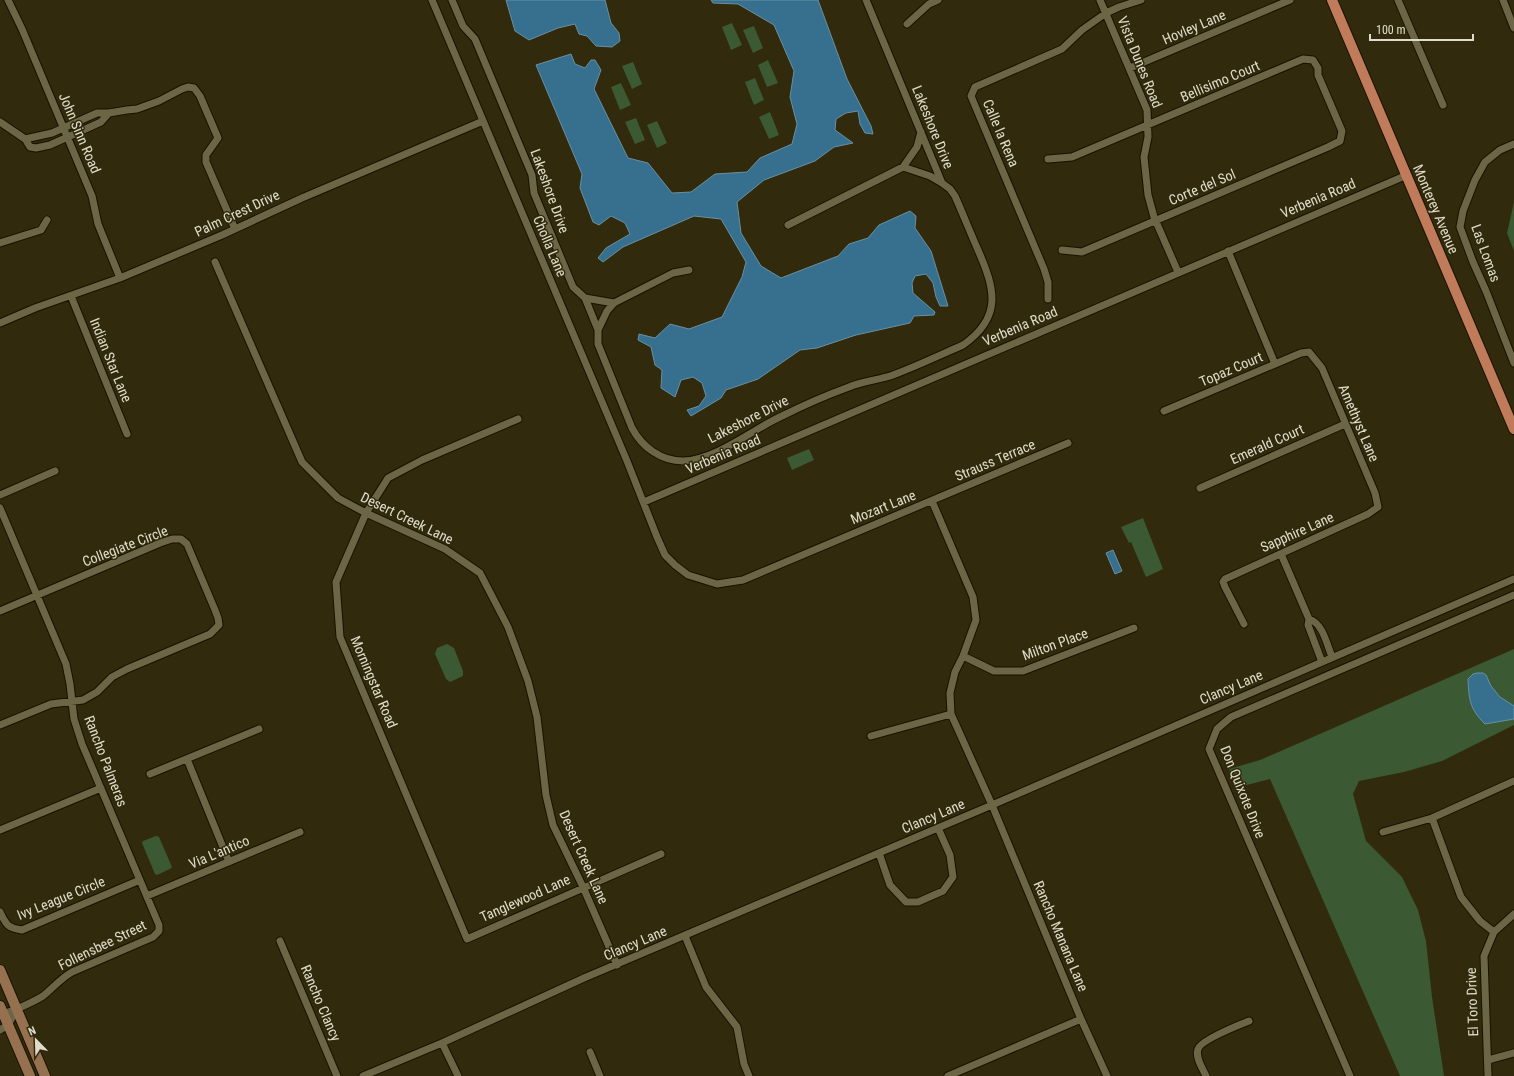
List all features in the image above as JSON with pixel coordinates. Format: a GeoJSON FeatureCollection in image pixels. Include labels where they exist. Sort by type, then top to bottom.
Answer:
{"type":"FeatureCollection","features":[{"type":"Feature","properties":{"kind":"main road","name":"Monterey Avenue"},"geometry":{"type":"LineString","coordinates":[[1332,0],[1514,429]]}},
{"type":"Feature","properties":{"kind":"main road"},"geometry":{"type":"LineString","coordinates":[[0,970],[45,1076]]}},
{"type":"Feature","properties":{"kind":"main road"},"geometry":{"type":"LineString","coordinates":[[1,1011],[4,1028],[30,1076]]}},
{"type":"Feature","properties":{"kind":"street","name":"John Sinn Road"},"geometry":{"type":"LineString","coordinates":[[8,0],[14,10],[92,196],[98,224],[120,278]]}},
{"type":"Feature","properties":{"kind":"street","name":"Cholla Lane"},"geometry":{"type":"LineString","coordinates":[[432,0],[644,502]]}},
{"type":"Feature","properties":{"kind":"street","name":"Lakeshore Drive"},"geometry":{"type":"LineString","coordinates":[[452,0],[463,26],[474,39],[490,75],[532,176],[534,194],[573,287],[585,298],[598,330],[598,344],[632,428],[637,437],[645,446],[655,453],[667,458],[682,461],[695,459],[720,450],[781,416],[850,386],[892,375],[963,345],[981,329],[988,318],[992,298],[989,276],[955,196],[950,189],[942,183],[866,0]]}},
{"type":"Feature","properties":{"kind":"street"},"geometry":{"type":"LineString","coordinates":[[907,24],[929,4],[938,0]]}},
{"type":"Feature","properties":{"kind":"street","name":"Vista Dunes Road"},"geometry":{"type":"LineString","coordinates":[[1100,0],[1148,110],[1148,137],[1144,156],[1148,195],[1156,221],[1178,272]]}},
{"type":"Feature","properties":{"kind":"street","name":"Calle la Rena"},"geometry":{"type":"LineString","coordinates":[[1048,299],[1048,282],[1044,270],[971,96],[975,87],[1062,49],[1082,30],[1106,13],[1141,0]]}},
{"type":"Feature","properties":{"kind":"street","name":"Hovley Lane"},"geometry":{"type":"LineString","coordinates":[[1130,68],[1290,0]]}},
{"type":"Feature","properties":{"kind":"street"},"geometry":{"type":"LineString","coordinates":[[1398,0],[1443,105]]}},
{"type":"Feature","properties":{"kind":"street"},"geometry":{"type":"LineString","coordinates":[[1503,0],[1514,28]]}},
{"type":"Feature","properties":{"kind":"street","name":"Bellisimo Court"},"geometry":{"type":"LineString","coordinates":[[1048,158],[1072,157],[1303,59],[1313,60],[1318,68],[1318,75],[1342,131]]}},
{"type":"Feature","properties":{"kind":"street"},"geometry":{"type":"LineString","coordinates":[[25,139],[52,133],[97,113],[137,109],[159,101],[182,89],[188,87],[194,88],[200,96],[218,138],[206,155],[206,162],[235,229]]}},
{"type":"Feature","properties":{"kind":"street"},"geometry":{"type":"LineString","coordinates":[[0,122],[25,139],[30,147],[36,148],[50,145],[101,122],[109,113]]}},
{"type":"Feature","properties":{"kind":"street","name":"Palm Crest Drive"},"geometry":{"type":"LineString","coordinates":[[0,323],[35,308],[120,278],[483,121]]}},
{"type":"Feature","properties":{"kind":"street","name":"Corte del Sol"},"geometry":{"type":"LineString","coordinates":[[1062,250],[1082,252],[1328,148],[1340,141],[1342,131]]}},
{"type":"Feature","properties":{"kind":"street"},"geometry":{"type":"LineString","coordinates":[[788,225],[903,167],[918,147],[921,132]]}},
{"type":"Feature","properties":{"kind":"street","name":"Las Lomas"},"geometry":{"type":"LineString","coordinates":[[1514,144],[1500,150],[1485,162],[1475,180],[1463,211],[1460,227],[1514,363]]}},
{"type":"Feature","properties":{"kind":"street"},"geometry":{"type":"LineString","coordinates":[[903,167],[930,176],[942,183]]}},
{"type":"Feature","properties":{"kind":"street","name":"Verbenia Road"},"geometry":{"type":"LineString","coordinates":[[644,502],[1407,175]]}},
{"type":"Feature","properties":{"kind":"street"},"geometry":{"type":"LineString","coordinates":[[0,244],[41,230],[47,220]]}},
{"type":"Feature","properties":{"kind":"street"},"geometry":{"type":"LineString","coordinates":[[1228,251],[1275,364]]}},
{"type":"Feature","properties":{"kind":"street","name":"Desert Creek Lane"},"geometry":{"type":"LineString","coordinates":[[215,262],[302,462],[338,498],[366,513],[445,549],[480,573],[508,628],[528,681],[537,717],[546,795],[553,825],[618,965]]}},
{"type":"Feature","properties":{"kind":"street"},"geometry":{"type":"LineString","coordinates":[[598,330],[607,311],[614,303],[673,273],[689,270]]}},
{"type":"Feature","properties":{"kind":"street","name":"Indian Star Lane"},"geometry":{"type":"LineString","coordinates":[[71,296],[127,434]]}},
{"type":"Feature","properties":{"kind":"street"},"geometry":{"type":"LineString","coordinates":[[585,298],[614,303]]}},
{"type":"Feature","properties":{"kind":"street","name":"Topaz Court"},"geometry":{"type":"LineString","coordinates":[[1164,411],[1301,353],[1309,352]]}},
{"type":"Feature","properties":{"kind":"street","name":"Amethyst Lane"},"geometry":{"type":"LineString","coordinates":[[1309,352],[1322,368],[1375,493],[1378,507]]}},
{"type":"Feature","properties":{"kind":"street","name":"Morningstar Road"},"geometry":{"type":"LineString","coordinates":[[466,939],[340,637],[336,582],[366,513],[388,478],[422,460],[518,419]]}},
{"type":"Feature","properties":{"kind":"street","name":"Emerald Court"},"geometry":{"type":"LineString","coordinates":[[1200,488],[1345,424]]}},
{"type":"Feature","properties":{"kind":"street","name":"Strauss Terrace"},"geometry":{"type":"LineString","coordinates":[[932,501],[1068,443]]}},
{"type":"Feature","properties":{"kind":"street"},"geometry":{"type":"LineString","coordinates":[[0,495],[55,472]]}},
{"type":"Feature","properties":{"kind":"street","name":"Mozart Lane"},"geometry":{"type":"LineString","coordinates":[[644,502],[656,537],[665,554],[688,575],[717,584],[743,580],[932,501],[973,597],[976,620],[963,656],[955,672],[950,693],[951,714],[992,805]]}},
{"type":"Feature","properties":{"kind":"street","name":"Sapphire Lane"},"geometry":{"type":"LineString","coordinates":[[1244,624],[1225,587],[1225,579],[1355,521],[1378,507]]}},
{"type":"Feature","properties":{"kind":"street","name":"Rancho Palmeras"},"geometry":{"type":"LineString","coordinates":[[0,508],[66,664],[74,719],[82,744],[159,925],[159,931]]}},
{"type":"Feature","properties":{"kind":"street","name":"Collegiate Circle"},"geometry":{"type":"LineString","coordinates":[[37,596],[160,543],[172,539],[181,539],[187,544],[218,618],[219,625],[210,634],[127,669],[112,677],[97,692],[83,700],[72,702]]}},
{"type":"Feature","properties":{"kind":"street"},"geometry":{"type":"LineString","coordinates":[[1281,554],[1309,619],[1308,625],[1322,662]]}},
{"type":"Feature","properties":{"kind":"street","name":"Clancy Lane"},"geometry":{"type":"LineString","coordinates":[[363,1076],[1514,579]]}},
{"type":"Feature","properties":{"kind":"street","name":"Don Quixote Drive"},"geometry":{"type":"LineString","coordinates":[[1350,1076],[1209,749],[1217,729],[1231,717],[1514,595]]}},
{"type":"Feature","properties":{"kind":"street"},"geometry":{"type":"LineString","coordinates":[[0,611],[37,596]]}},
{"type":"Feature","properties":{"kind":"street"},"geometry":{"type":"LineString","coordinates":[[1309,619],[1314,620],[1320,628],[1332,657]]}},
{"type":"Feature","properties":{"kind":"street","name":"Milton Place"},"geometry":{"type":"LineString","coordinates":[[963,656],[994,670],[1023,671],[1134,628]]}},
{"type":"Feature","properties":{"kind":"street"},"geometry":{"type":"LineString","coordinates":[[0,725],[51,704],[72,702]]}},
{"type":"Feature","properties":{"kind":"street"},"geometry":{"type":"LineString","coordinates":[[871,736],[951,714]]}},
{"type":"Feature","properties":{"kind":"street"},"geometry":{"type":"LineString","coordinates":[[150,774],[259,729]]}},
{"type":"Feature","properties":{"kind":"street"},"geometry":{"type":"LineString","coordinates":[[187,759],[229,862]]}},
{"type":"Feature","properties":{"kind":"street"},"geometry":{"type":"LineString","coordinates":[[1383,832],[1432,818],[1514,781]]}},
{"type":"Feature","properties":{"kind":"street"},"geometry":{"type":"LineString","coordinates":[[0,830],[101,788]]}},
{"type":"Feature","properties":{"kind":"street","name":"Rancho Manana Lane"},"geometry":{"type":"LineString","coordinates":[[992,805],[1081,1018],[1107,1076]]}},
{"type":"Feature","properties":{"kind":"street"},"geometry":{"type":"LineString","coordinates":[[1432,818],[1461,897],[1480,922],[1494,932]]}},
{"type":"Feature","properties":{"kind":"street"},"geometry":{"type":"LineString","coordinates":[[879,853],[890,886],[906,902],[918,902],[943,892],[953,877],[950,855],[938,828]]}},
{"type":"Feature","properties":{"kind":"street","name":"Via L'antico"},"geometry":{"type":"LineString","coordinates":[[146,896],[300,832]]}},
{"type":"Feature","properties":{"kind":"street","name":"Tanglewood Lane"},"geometry":{"type":"LineString","coordinates":[[466,939],[661,854]]}},
{"type":"Feature","properties":{"kind":"street","name":"Ivy League Circle"},"geometry":{"type":"LineString","coordinates":[[0,912],[4,922],[11,929],[22,930],[140,880]]}},
{"type":"Feature","properties":{"kind":"street","name":"El Toro Drive"},"geometry":{"type":"LineString","coordinates":[[1488,1076],[1484,956],[1494,932],[1514,914]]}},
{"type":"Feature","properties":{"kind":"street","name":"Follensbee Street"},"geometry":{"type":"LineString","coordinates":[[1,1011],[17,1009],[44,995],[61,979],[72,972],[153,937],[159,931]]}},
{"type":"Feature","properties":{"kind":"street"},"geometry":{"type":"LineString","coordinates":[[685,936],[706,987],[737,1027],[744,1064],[749,1076]]}},
{"type":"Feature","properties":{"kind":"street","name":"Rancho Clancy"},"geometry":{"type":"LineString","coordinates":[[280,941],[337,1076]]}},
{"type":"Feature","properties":{"kind":"street"},"geometry":{"type":"LineString","coordinates":[[4,1028],[17,1009]]}},
{"type":"Feature","properties":{"kind":"street"},"geometry":{"type":"LineString","coordinates":[[948,1076],[1081,1018]]}},
{"type":"Feature","properties":{"kind":"street"},"geometry":{"type":"LineString","coordinates":[[1206,1076],[1198,1057],[1198,1049],[1204,1042],[1249,1021]]}},
{"type":"Feature","properties":{"kind":"street"},"geometry":{"type":"LineString","coordinates":[[442,1043],[458,1076]]}},
{"type":"Feature","properties":{"kind":"street"},"geometry":{"type":"LineString","coordinates":[[590,1052],[600,1076]]}},
{"type":"Feature","properties":{"kind":"street"},"geometry":{"type":"LineString","coordinates":[[1488,1060],[1514,1053]]}},
{"type":"Feature","properties":{"kind":"green space"},"geometry":{"type":"Polygon","coordinates":[[[732,23],[742,45],[731,50],[722,27],[732,23]]]}},
{"type":"Feature","properties":{"kind":"green space"},"geometry":{"type":"Polygon","coordinates":[[[754,26],[763,48],[753,53],[743,30],[754,26]]]}},
{"type":"Feature","properties":{"kind":"green space"},"geometry":{"type":"Polygon","coordinates":[[[768,60],[778,83],[767,87],[758,65],[768,60]]]}},
{"type":"Feature","properties":{"kind":"green space"},"geometry":{"type":"Polygon","coordinates":[[[633,62],[642,84],[632,89],[622,66],[633,62]]]}},
{"type":"Feature","properties":{"kind":"green space"},"geometry":{"type":"Polygon","coordinates":[[[755,78],[764,100],[754,105],[745,82],[755,78]]]}},
{"type":"Feature","properties":{"kind":"green space"},"geometry":{"type":"Polygon","coordinates":[[[621,83],[631,105],[620,110],[611,87],[621,83]]]}},
{"type":"Feature","properties":{"kind":"green space"},"geometry":{"type":"Polygon","coordinates":[[[770,112],[779,135],[769,139],[759,117],[770,112]]]}},
{"type":"Feature","properties":{"kind":"green space"},"geometry":{"type":"Polygon","coordinates":[[[636,118],[645,140],[635,144],[625,122],[636,118]]]}},
{"type":"Feature","properties":{"kind":"green space"},"geometry":{"type":"Polygon","coordinates":[[[657,121],[667,143],[657,148],[647,125],[657,121]]]}},
{"type":"Feature","properties":{"kind":"green space"},"geometry":{"type":"Polygon","coordinates":[[[1514,202],[1514,251],[1507,233],[1514,202]]]}},
{"type":"Feature","properties":{"kind":"green space"},"geometry":{"type":"Polygon","coordinates":[[[809,449],[814,460],[792,470],[787,458],[809,449]]]}},
{"type":"Feature","properties":{"kind":"green space"},"geometry":{"type":"Polygon","coordinates":[[[1143,518],[1163,569],[1146,577],[1131,542],[1129,543],[1121,527],[1143,518]]]}},
{"type":"Feature","properties":{"kind":"green space"},"geometry":{"type":"Polygon","coordinates":[[[447,644],[454,648],[463,671],[463,676],[450,682],[446,679],[435,654],[437,648],[447,644]]]}},
{"type":"Feature","properties":{"kind":"green space"},"geometry":{"type":"Polygon","coordinates":[[[1514,649],[1514,725],[1442,761],[1404,772],[1359,781],[1353,794],[1366,841],[1402,877],[1418,910],[1426,941],[1432,997],[1444,1076],[1400,1076],[1270,779],[1235,788],[1229,769],[1260,760],[1514,649]]]}},
{"type":"Feature","properties":{"kind":"green space"},"geometry":{"type":"Polygon","coordinates":[[[156,836],[159,837],[172,867],[157,875],[155,874],[142,843],[143,841],[156,836]]]}},
{"type":"Feature","properties":{"kind":"water"},"geometry":{"type":"Polygon","coordinates":[[[506,0],[605,0],[611,23],[619,33],[620,41],[612,47],[596,46],[587,36],[579,34],[575,24],[558,28],[529,40],[515,31],[506,0]]]}},
{"type":"Feature","properties":{"kind":"water"},"geometry":{"type":"Polygon","coordinates":[[[711,0],[818,0],[847,79],[871,126],[873,134],[865,133],[860,124],[858,111],[846,113],[836,119],[835,130],[853,143],[834,147],[815,161],[764,180],[737,202],[741,233],[761,266],[781,278],[838,256],[849,244],[868,238],[879,225],[910,211],[916,216],[915,228],[931,251],[948,306],[940,306],[936,297],[933,283],[926,274],[915,276],[912,283],[913,293],[935,312],[934,315],[914,316],[910,323],[856,335],[817,348],[800,350],[758,379],[726,390],[721,398],[691,416],[687,410],[699,406],[706,396],[702,383],[693,377],[681,380],[675,397],[661,388],[662,370],[655,365],[651,347],[638,340],[639,334],[655,338],[670,324],[689,329],[722,317],[742,277],[746,262],[721,219],[694,216],[623,247],[603,262],[598,258],[606,248],[630,234],[625,223],[611,216],[599,225],[593,222],[580,188],[582,174],[536,65],[571,54],[575,64],[585,68],[591,60],[595,60],[601,70],[594,89],[628,158],[648,163],[672,193],[691,192],[715,174],[747,172],[760,158],[792,144],[797,124],[790,97],[794,71],[774,25],[738,4],[713,3],[711,0]]]}},
{"type":"Feature","properties":{"kind":"water"},"geometry":{"type":"Polygon","coordinates":[[[1113,550],[1122,571],[1115,574],[1106,553],[1113,550]]]}},
{"type":"Feature","properties":{"kind":"water"},"geometry":{"type":"Polygon","coordinates":[[[1483,673],[1486,675],[1491,686],[1500,697],[1514,706],[1514,719],[1485,724],[1480,719],[1471,704],[1468,687],[1468,679],[1473,674],[1483,673]]]}}]}
